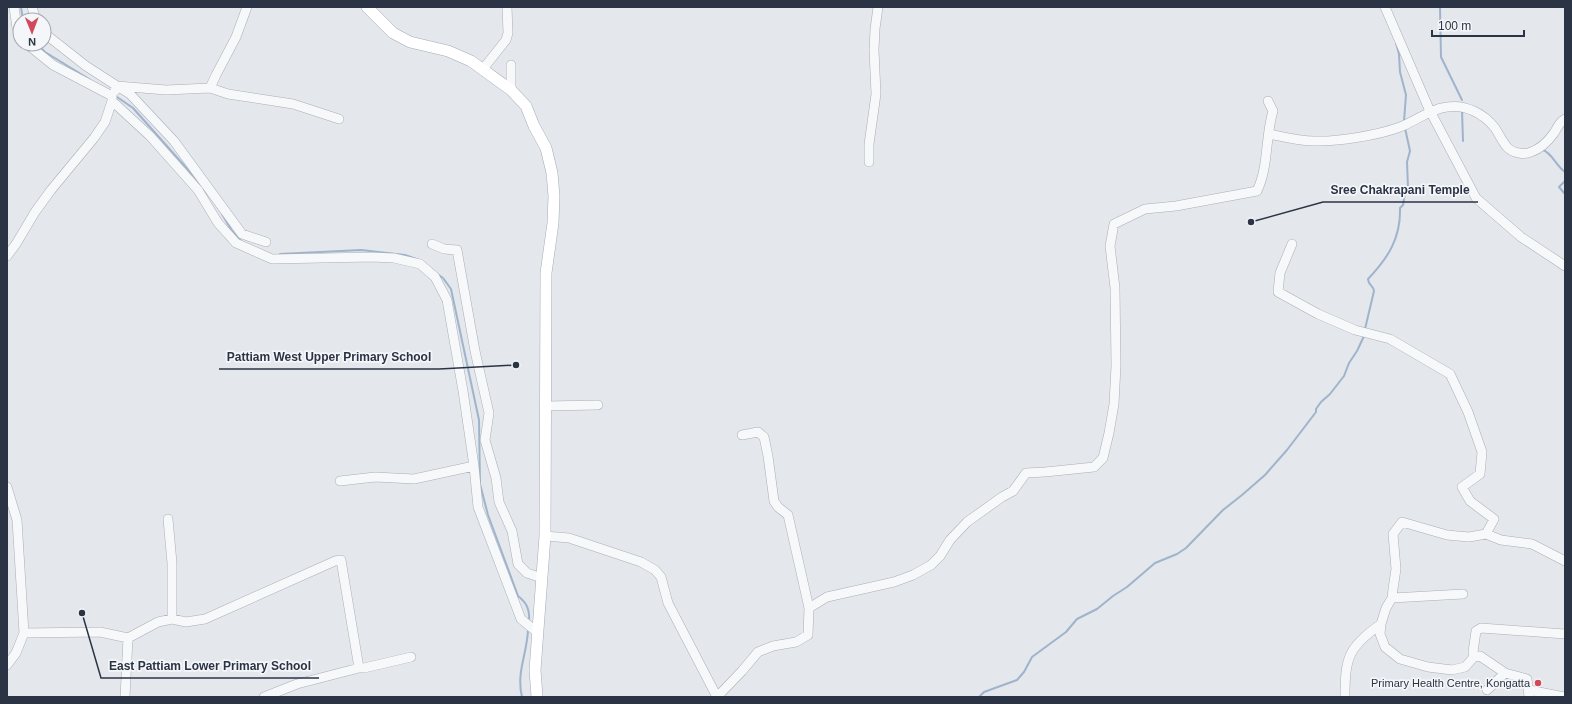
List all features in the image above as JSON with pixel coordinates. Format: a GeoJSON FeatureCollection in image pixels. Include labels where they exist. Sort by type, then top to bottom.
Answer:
{"type":"FeatureCollection","features":[{"type":"Feature","properties":{"kind":"main road"},"geometry":{"type":"LineString","coordinates":[[366,7],[393,33],[410,42],[448,52],[471,61],[511,90],[526,106],[534,126],[546,148],[552,173],[554,196],[553,223],[546,274],[547,376],[545,406],[545,536],[535,670],[537,697]]}},
{"type":"Feature","properties":{"kind":"street"},"geometry":{"type":"LineString","coordinates":[[210,88],[236,37],[247,7]]}},
{"type":"Feature","properties":{"kind":"street"},"geometry":{"type":"LineString","coordinates":[[483,69],[506,40],[508,33],[507,7]]}},
{"type":"Feature","properties":{"kind":"street"},"geometry":{"type":"LineString","coordinates":[[869,162],[869,144],[876,94],[874,43],[878,7]]}},
{"type":"Feature","properties":{"kind":"street"},"geometry":{"type":"LineString","coordinates":[[1385,7],[1431,111],[1476,198],[1520,237],[1565,266]]}},
{"type":"Feature","properties":{"kind":"street"},"geometry":{"type":"LineString","coordinates":[[52,39],[86,66],[130,94],[174,141],[242,234],[266,242]]}},
{"type":"Feature","properties":{"kind":"street"},"geometry":{"type":"LineString","coordinates":[[38,52],[53,65],[112,98],[150,136],[198,190],[218,223],[236,243],[255,253],[272,259],[394,258],[420,264],[436,277],[447,300],[463,390],[474,466],[478,507],[521,620],[538,632]]}},
{"type":"Feature","properties":{"kind":"street"},"geometry":{"type":"LineString","coordinates":[[511,65],[511,90]]}},
{"type":"Feature","properties":{"kind":"street"},"geometry":{"type":"LineString","coordinates":[[117,86],[166,90],[210,88],[228,94],[293,104],[340,119]]}},
{"type":"Feature","properties":{"kind":"street"},"geometry":{"type":"LineString","coordinates":[[7,256],[51,190],[94,138],[105,122],[117,86]]}},
{"type":"Feature","properties":{"kind":"street"},"geometry":{"type":"LineString","coordinates":[[809,608],[827,597],[894,582],[913,575],[932,565],[940,556],[950,540],[967,522],[1013,491],[1026,473],[1094,467],[1103,458],[1114,404],[1116,366],[1115,288],[1110,246],[1114,224],[1145,209],[1176,206],[1258,191],[1262,180],[1273,111],[1268,101]]}},
{"type":"Feature","properties":{"kind":"street"},"geometry":{"type":"LineString","coordinates":[[1269,134],[1314,141],[1359,138],[1400,127],[1431,111],[1447,106],[1462,106],[1475,111],[1494,127],[1509,149],[1519,153],[1530,153],[1539,148],[1553,134],[1560,122],[1565,119]]}},
{"type":"Feature","properties":{"kind":"street"},"geometry":{"type":"LineString","coordinates":[[432,244],[444,249],[457,250],[488,413],[485,440],[496,478],[499,502],[512,531],[518,564],[527,573],[542,578]]}},
{"type":"Feature","properties":{"kind":"street"},"geometry":{"type":"LineString","coordinates":[[1292,244],[1280,273],[1278,292],[1318,314],[1355,330],[1390,339],[1450,374],[1468,412],[1482,452],[1480,474],[1462,487],[1470,501],[1494,519],[1486,534]]}},
{"type":"Feature","properties":{"kind":"street"},"geometry":{"type":"LineString","coordinates":[[545,406],[598,405]]}},
{"type":"Feature","properties":{"kind":"street"},"geometry":{"type":"LineString","coordinates":[[545,536],[569,538],[641,562],[655,570],[661,577],[668,603],[717,697],[758,652],[773,646],[796,642],[808,635],[809,608],[788,515],[778,507],[774,501],[764,437],[758,432],[742,435]]}},
{"type":"Feature","properties":{"kind":"street"},"geometry":{"type":"LineString","coordinates":[[340,481],[375,477],[414,479],[474,466]]}},
{"type":"Feature","properties":{"kind":"street"},"geometry":{"type":"LineString","coordinates":[[7,487],[17,520],[24,633],[16,653],[7,665]]}},
{"type":"Feature","properties":{"kind":"street"},"geometry":{"type":"LineString","coordinates":[[168,519],[172,563],[172,619]]}},
{"type":"Feature","properties":{"kind":"street"},"geometry":{"type":"LineString","coordinates":[[1564,697],[1529,693],[1527,679],[1505,673],[1480,656],[1474,657],[1465,668],[1452,670],[1428,667],[1400,659],[1385,647],[1380,634],[1381,624],[1386,608],[1392,598],[1396,569],[1393,534],[1402,522],[1447,535],[1469,537],[1486,534],[1501,540],[1532,544],[1565,561]]}},
{"type":"Feature","properties":{"kind":"street"},"geometry":{"type":"LineString","coordinates":[[24,633],[100,632],[128,638],[158,622],[172,619],[186,622],[205,619],[335,561],[341,560],[359,668]]}},
{"type":"Feature","properties":{"kind":"street"},"geometry":{"type":"LineString","coordinates":[[1392,598],[1463,594]]}},
{"type":"Feature","properties":{"kind":"street"},"geometry":{"type":"LineString","coordinates":[[1346,697],[1346,678],[1350,655],[1363,636],[1381,624]]}},
{"type":"Feature","properties":{"kind":"street"},"geometry":{"type":"LineString","coordinates":[[1474,657],[1473,652],[1476,631],[1481,628],[1565,634]]}},
{"type":"Feature","properties":{"kind":"street"},"geometry":{"type":"LineString","coordinates":[[124,697],[128,638]]}},
{"type":"Feature","properties":{"kind":"street"},"geometry":{"type":"LineString","coordinates":[[264,697],[297,684],[359,668],[411,657]]}},
{"type":"Feature","properties":{"kind":"street"},"geometry":{"type":"LineString","coordinates":[[1487,690],[1505,673]]}},
{"type":"Feature","properties":{"kind":"waterway"},"geometry":{"type":"LineString","coordinates":[[21,7],[22,12]]}},
{"type":"Feature","properties":{"kind":"waterway"},"geometry":{"type":"LineString","coordinates":[[1440,7],[1441,57],[1462,100]]}},
{"type":"Feature","properties":{"kind":"waterway"},"geometry":{"type":"LineString","coordinates":[[1396,43],[1399,54],[1400,72],[1406,95],[1404,121]]}},
{"type":"Feature","properties":{"kind":"waterway"},"geometry":{"type":"LineString","coordinates":[[45,52],[89,79]]}},
{"type":"Feature","properties":{"kind":"waterway"},"geometry":{"type":"LineString","coordinates":[[117,97],[133,108],[198,181]]}},
{"type":"Feature","properties":{"kind":"waterway"},"geometry":{"type":"LineString","coordinates":[[1462,110],[1463,141]]}},
{"type":"Feature","properties":{"kind":"waterway"},"geometry":{"type":"LineString","coordinates":[[1365,329],[1374,291],[1368,279],[1382,263],[1396,238],[1400,219],[1400,208],[1403,205],[1405,193],[1408,188],[1407,162],[1410,151],[1405,128]]}},
{"type":"Feature","properties":{"kind":"waterway"},"geometry":{"type":"LineString","coordinates":[[1543,150],[1549,154],[1565,172]]}},
{"type":"Feature","properties":{"kind":"waterway"},"geometry":{"type":"LineString","coordinates":[[1565,181],[1559,187],[1565,194]]}},
{"type":"Feature","properties":{"kind":"waterway"},"geometry":{"type":"LineString","coordinates":[[222,214],[232,231],[241,241]]}},
{"type":"Feature","properties":{"kind":"waterway"},"geometry":{"type":"LineString","coordinates":[[280,254],[361,250],[405,255],[422,261]]}},
{"type":"Feature","properties":{"kind":"waterway"},"geometry":{"type":"LineString","coordinates":[[436,273],[443,278],[451,289],[479,420],[480,484],[488,515],[518,596],[524,601],[527,607],[529,621]]}},
{"type":"Feature","properties":{"kind":"waterway"},"geometry":{"type":"LineString","coordinates":[[979,697],[984,692],[1017,680],[1024,672],[1032,657],[1066,632],[1077,619],[1097,609],[1127,587],[1155,563],[1177,554],[1186,548],[1223,510],[1265,475],[1287,450],[1316,412],[1316,409],[1321,402],[1330,394],[1344,376],[1349,363],[1364,336]]}},
{"type":"Feature","properties":{"kind":"waterway"},"geometry":{"type":"LineString","coordinates":[[522,697],[520,680],[528,630]]}},
{"type":"Feature","properties":{"kind":"place","name":"Sree Chakrapani Temple"},"geometry":{"type":"Point","coordinates":[1251,222]}},
{"type":"Feature","properties":{"kind":"place","name":"Pattiam West Upper Primary School"},"geometry":{"type":"Point","coordinates":[516,365]}},
{"type":"Feature","properties":{"kind":"place","name":"East Pattiam Lower Primary School"},"geometry":{"type":"Point","coordinates":[82,613]}},
{"type":"Feature","properties":{"kind":"place","name":"Primary Health Centre, Kongatta"},"geometry":{"type":"Point","coordinates":[1538,683]}}]}
